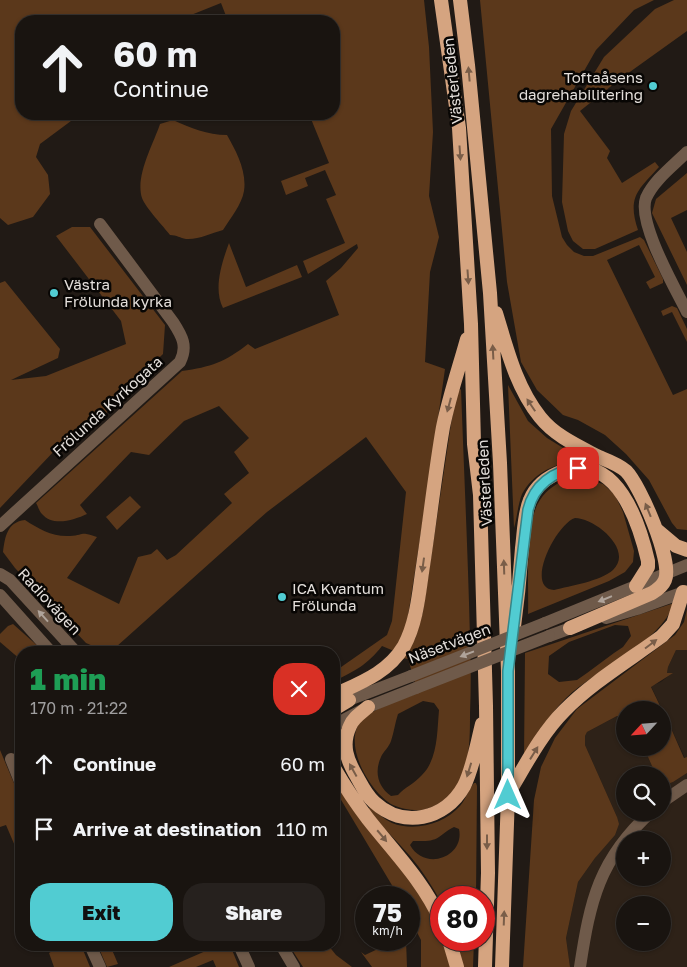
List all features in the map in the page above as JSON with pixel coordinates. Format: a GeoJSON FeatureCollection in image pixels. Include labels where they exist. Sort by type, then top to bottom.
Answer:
{"type":"FeatureCollection","features":[{"type":"Feature","properties":{"kind":"highway","name":"Västerleden"},"geometry":{"type":"LineString","coordinates":[[441,0],[459,128],[471,324],[474,444],[480,495],[486,706],[488,873],[485,967]]}},
{"type":"Feature","properties":{"kind":"highway","name":"Västerleden"},"geometry":{"type":"LineString","coordinates":[[460,0],[490,293],[500,464],[508,671],[508,795],[502,967]]}},
{"type":"Feature","properties":{"kind":"highway"},"geometry":{"type":"LineString","coordinates":[[490,293],[516,377],[528,402],[542,419],[565,439],[616,464],[626,472],[642,495],[665,556],[665,580],[659,588],[652,593],[570,628]]}},
{"type":"Feature","properties":{"kind":"highway"},"geometry":{"type":"LineString","coordinates":[[340,692],[376,676],[385,669],[404,646],[411,629],[419,590],[443,426],[471,324]]}},
{"type":"Feature","properties":{"kind":"highway"},"geometry":{"type":"LineString","coordinates":[[508,671],[530,500],[540,485],[549,477],[568,469],[591,470],[602,474],[616,484],[624,495],[634,517],[648,561],[648,567],[636,586]]}},
{"type":"Feature","properties":{"kind":"highway"},"geometry":{"type":"LineString","coordinates":[[655,528],[676,546],[687,550]]}},
{"type":"Feature","properties":{"kind":"highway"},"geometry":{"type":"LineString","coordinates":[[508,795],[543,739],[563,712],[579,697],[662,636],[673,624],[685,592]]}},
{"type":"Feature","properties":{"kind":"highway"},"geometry":{"type":"LineString","coordinates":[[340,705],[348,700]]}},
{"type":"Feature","properties":{"kind":"highway"},"geometry":{"type":"LineString","coordinates":[[368,707],[356,717],[350,726],[345,742],[346,754],[350,765],[366,793],[381,808],[402,817],[418,819],[442,810],[454,799],[464,785],[486,706]]}},
{"type":"Feature","properties":{"kind":"highway"},"geometry":{"type":"LineString","coordinates":[[340,778],[368,819],[405,863],[430,900]]}},
{"type":"Feature","properties":{"kind":"highway"},"geometry":{"type":"LineString","coordinates":[[452,951],[457,967]]}},
{"type":"Feature","properties":{"kind":"street"},"geometry":{"type":"LineString","coordinates":[[687,152],[651,190],[644,207],[648,230],[687,312]]}},
{"type":"Feature","properties":{"kind":"street","name":"Frölunda Kyrkogata"},"geometry":{"type":"LineString","coordinates":[[0,526],[180,362],[183,355],[185,346],[182,335],[100,224]]}},
{"type":"Feature","properties":{"kind":"street","name":"Näsetvägen"},"geometry":{"type":"LineString","coordinates":[[340,701],[413,682],[547,630],[636,586],[687,565]]}},
{"type":"Feature","properties":{"kind":"street","name":"Radiovägen"},"geometry":{"type":"LineString","coordinates":[[0,574],[10,580],[70,646]]}},
{"type":"Feature","properties":{"kind":"street","name":"Näsetvägen"},"geometry":{"type":"LineString","coordinates":[[547,630],[570,628],[637,609],[685,592]]}},
{"type":"Feature","properties":{"kind":"street"},"geometry":{"type":"LineString","coordinates":[[0,596],[46,646]]}},
{"type":"Feature","properties":{"kind":"street","name":"Näsetvägen"},"geometry":{"type":"LineString","coordinates":[[340,722],[413,682]]}},
{"type":"Feature","properties":{"kind":"street"},"geometry":{"type":"LineString","coordinates":[[11,759],[15,769]]}},
{"type":"Feature","properties":{"kind":"street"},"geometry":{"type":"LineString","coordinates":[[671,796],[687,785]]}},
{"type":"Feature","properties":{"kind":"street"},"geometry":{"type":"LineString","coordinates":[[580,967],[586,929],[602,876],[624,842],[642,821]]}},
{"type":"Feature","properties":{"kind":"street"},"geometry":{"type":"LineString","coordinates":[[93,951],[100,967]]}},
{"type":"Feature","properties":{"kind":"street"},"geometry":{"type":"LineString","coordinates":[[285,951],[294,967]]}},
{"type":"Feature","properties":{"kind":"shaded area"},"geometry":{"type":"Polygon","coordinates":[[[0,0],[424,0],[429,47],[433,132],[429,196],[439,237],[430,272],[425,362],[445,369],[406,629],[394,651],[382,646],[360,667],[340,678],[340,668],[387,635],[392,621],[406,492],[366,437],[267,512],[117,646],[93,646],[86,643],[15,568],[3,552],[8,531],[14,524],[25,520],[52,534],[70,536],[85,534],[97,537],[67,578],[119,604],[138,557],[151,554],[157,549],[167,560],[176,555],[232,503],[224,494],[249,473],[234,452],[249,438],[219,406],[184,421],[149,455],[131,452],[80,505],[87,514],[70,520],[52,520],[42,514],[36,503],[182,371],[217,363],[248,344],[255,349],[339,315],[326,281],[341,268],[358,248],[357,244],[308,274],[303,261],[345,243],[326,199],[336,195],[325,170],[305,178],[308,186],[286,195],[281,181],[329,163],[311,120],[340,120],[340,15],[226,15],[221,3],[191,15],[15,15],[15,120],[72,120],[40,144],[36,157],[48,175],[50,194],[33,217],[8,225],[0,218],[0,0]]]}},
{"type":"Feature","properties":{"kind":"shaded area"},"geometry":{"type":"Polygon","coordinates":[[[480,0],[654,0],[634,10],[596,50],[551,129],[552,196],[562,237],[574,252],[584,256],[593,256],[640,237],[644,240],[663,279],[663,283],[650,289],[646,282],[655,277],[639,245],[607,260],[673,395],[687,389],[687,530],[677,529],[672,523],[649,480],[626,454],[605,435],[578,420],[563,415],[537,390],[521,362],[507,282],[480,0]]]}},
{"type":"Feature","properties":{"kind":"shaded area"},"geometry":{"type":"Polygon","coordinates":[[[674,0],[687,0],[687,31],[620,79],[580,111],[610,151],[607,158],[622,183],[655,162],[659,167],[636,195],[634,209],[638,230],[595,249],[583,249],[573,241],[568,231],[562,202],[564,134],[571,111],[604,57],[655,9],[674,0]]]}},
{"type":"Feature","properties":{"kind":"shaded area"},"geometry":{"type":"Polygon","coordinates":[[[173,120],[206,132],[227,135],[237,154],[244,176],[244,191],[238,206],[223,230],[191,239],[170,235],[142,198],[140,189],[143,170],[160,124],[173,120]]]}},
{"type":"Feature","properties":{"kind":"shaded area"},"geometry":{"type":"Polygon","coordinates":[[[687,173],[687,210],[671,218],[687,252],[687,285],[652,213],[656,199],[687,173]]]}},
{"type":"Feature","properties":{"kind":"shaded area"},"geometry":{"type":"Polygon","coordinates":[[[72,227],[90,227],[165,325],[163,354],[132,384],[103,417],[58,447],[0,508],[0,283],[5,281],[60,349],[58,358],[11,380],[46,376],[126,344],[121,321],[56,236],[72,227]]]}},
{"type":"Feature","properties":{"kind":"shaded area"},"geometry":{"type":"Polygon","coordinates":[[[229,243],[246,287],[297,265],[302,277],[223,308],[220,301],[219,284],[221,267],[229,243]]]}},
{"type":"Feature","properties":{"kind":"shaded area"},"geometry":{"type":"Polygon","coordinates":[[[672,306],[677,308],[687,329],[687,342],[672,312],[663,316],[661,311],[672,306]]]}},
{"type":"Feature","properties":{"kind":"shaded area"},"geometry":{"type":"Polygon","coordinates":[[[508,385],[528,421],[547,438],[573,454],[573,461],[544,471],[526,487],[522,494],[514,528],[508,385]]]}},
{"type":"Feature","properties":{"kind":"shaded area"},"geometry":{"type":"Polygon","coordinates":[[[461,389],[471,658],[470,737],[463,774],[449,796],[432,807],[422,810],[410,810],[393,805],[384,799],[368,779],[357,755],[356,731],[361,721],[372,712],[418,693],[408,659],[402,658],[415,639],[423,612],[457,392],[461,389]],[[423,701],[398,714],[391,741],[381,757],[378,768],[380,784],[391,796],[398,795],[419,778],[431,761],[436,745],[439,710],[434,703],[423,701]]]}},
{"type":"Feature","properties":{"kind":"shaded area"},"geometry":{"type":"Polygon","coordinates":[[[571,478],[583,478],[603,484],[615,495],[623,512],[634,551],[633,562],[625,572],[609,581],[528,614],[529,539],[535,510],[546,492],[553,486],[571,478]],[[575,518],[567,523],[552,543],[542,568],[542,579],[546,587],[554,590],[593,580],[608,574],[618,562],[619,553],[609,536],[592,523],[575,518]]]}},
{"type":"Feature","properties":{"kind":"shaded area"},"geometry":{"type":"Polygon","coordinates":[[[130,496],[141,507],[117,530],[106,517],[130,496]]]}},
{"type":"Feature","properties":{"kind":"shaded area"},"geometry":{"type":"Polygon","coordinates":[[[674,603],[667,618],[642,643],[566,698],[548,719],[524,758],[525,653],[674,603]],[[615,625],[569,642],[549,656],[548,674],[559,682],[577,680],[623,647],[631,636],[628,626],[615,625]]]}},
{"type":"Feature","properties":{"kind":"shaded area"},"geometry":{"type":"Polygon","coordinates":[[[687,609],[687,650],[676,650],[667,673],[673,673],[651,687],[658,701],[616,701],[616,717],[587,732],[585,736],[585,745],[616,815],[616,821],[618,821],[619,824],[615,835],[578,882],[566,938],[570,967],[523,967],[534,800],[541,767],[555,738],[577,709],[675,635],[684,622],[687,609]]]}},
{"type":"Feature","properties":{"kind":"shaded area"},"geometry":{"type":"Polygon","coordinates":[[[13,624],[38,646],[15,646],[15,655],[0,642],[0,634],[13,624]]]}},
{"type":"Feature","properties":{"kind":"shaded area"},"geometry":{"type":"Polygon","coordinates":[[[676,650],[687,650],[687,757],[685,758],[671,728],[671,701],[658,701],[651,686],[661,682],[672,673],[667,673],[676,650]]]}},
{"type":"Feature","properties":{"kind":"shaded area"},"geometry":{"type":"Polygon","coordinates":[[[616,717],[616,756],[648,756],[652,766],[616,766],[616,815],[585,745],[587,732],[616,717]]]}},
{"type":"Feature","properties":{"kind":"shaded area"},"geometry":{"type":"Polygon","coordinates":[[[671,728],[684,758],[687,757],[687,773],[671,783],[671,766],[652,766],[648,756],[671,756],[671,728]]]}},
{"type":"Feature","properties":{"kind":"shaded area"},"geometry":{"type":"Polygon","coordinates":[[[0,750],[15,786],[15,846],[6,825],[0,827],[0,750]]]}},
{"type":"Feature","properties":{"kind":"shaded area"},"geometry":{"type":"Polygon","coordinates":[[[687,773],[687,967],[570,967],[566,938],[578,882],[595,858],[616,819],[616,821],[671,821],[671,783],[687,773]]]}},
{"type":"Feature","properties":{"kind":"shaded area"},"geometry":{"type":"Polygon","coordinates":[[[474,783],[476,783],[476,886],[432,886],[414,861],[368,810],[370,807],[392,823],[410,827],[438,822],[446,818],[462,803],[474,783]],[[454,827],[436,839],[413,841],[410,845],[425,858],[434,859],[442,858],[450,853],[456,847],[459,839],[459,829],[454,827]]]}},
{"type":"Feature","properties":{"kind":"shaded area"},"geometry":{"type":"Polygon","coordinates":[[[340,786],[378,834],[415,886],[392,886],[340,798],[340,786]]]}},
{"type":"Feature","properties":{"kind":"shaded area"},"geometry":{"type":"Polygon","coordinates":[[[420,893],[430,909],[430,951],[447,951],[452,967],[421,967],[420,893]]]}},
{"type":"Feature","properties":{"kind":"shaded area"},"geometry":{"type":"Polygon","coordinates":[[[52,951],[83,951],[90,967],[54,967],[49,953],[52,951]]]}},
{"type":"Feature","properties":{"kind":"shaded area"},"geometry":{"type":"Polygon","coordinates":[[[100,951],[113,951],[118,964],[107,967],[100,951]]]}},
{"type":"Feature","properties":{"kind":"shaded area"},"geometry":{"type":"Polygon","coordinates":[[[206,951],[232,951],[239,967],[216,967],[213,960],[196,967],[169,967],[206,951]]]}},
{"type":"Feature","properties":{"kind":"shaded area"},"geometry":{"type":"Polygon","coordinates":[[[293,951],[333,951],[352,967],[303,967],[293,951]]]}},
{"type":"Feature","properties":{"kind":"shaded area"},"geometry":{"type":"Polygon","coordinates":[[[374,951],[406,951],[407,967],[372,967],[361,952],[365,955],[374,951]]]}},
{"type":"Feature","properties":{"kind":"shaded area"},"geometry":{"type":"Polygon","coordinates":[[[459,951],[474,951],[473,967],[463,967],[459,951]]]}},
{"type":"Feature","properties":{"kind":"place","name":"Toftaåsens dagrehabilitering"},"geometry":{"type":"Point","coordinates":[653,86]}},
{"type":"Feature","properties":{"kind":"place","name":"Västra Frölunda kyrka"},"geometry":{"type":"Point","coordinates":[54,293]}},
{"type":"Feature","properties":{"kind":"place","name":"ICA Kvantum Frölunda"},"geometry":{"type":"Point","coordinates":[282,597]}},
{"type":"Feature","properties":{"kind":"route"},"geometry":{"type":"LineString","coordinates":[[508,795],[508,671],[525,525],[530,500],[540,485],[549,477],[568,469],[578,468]]}}]}
